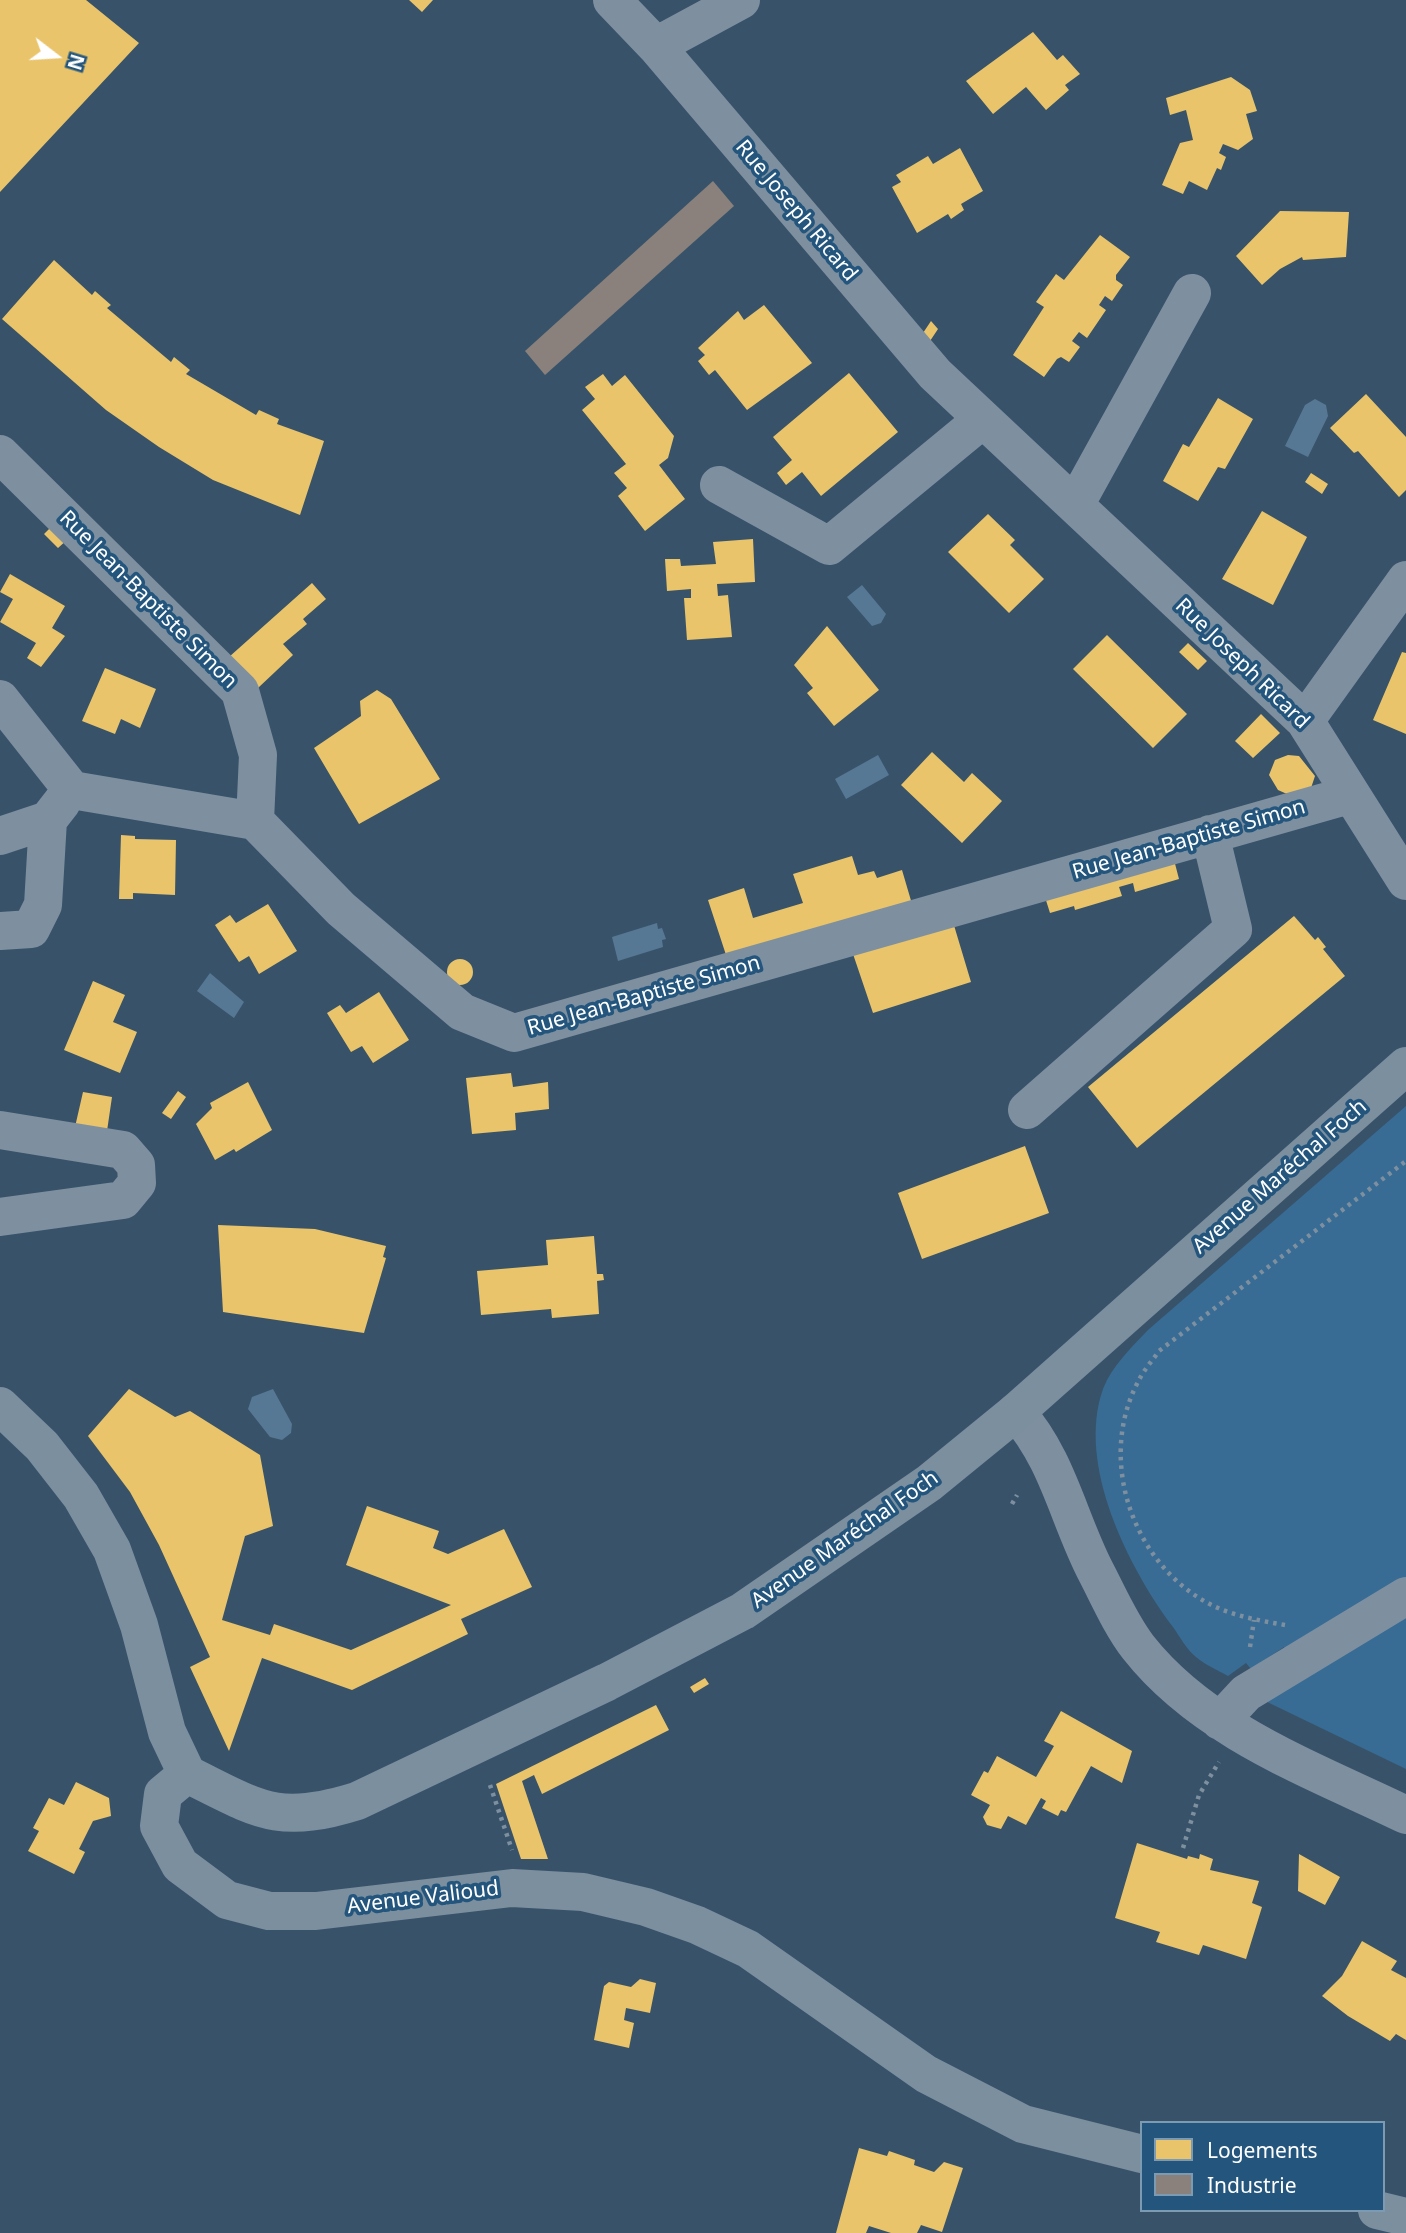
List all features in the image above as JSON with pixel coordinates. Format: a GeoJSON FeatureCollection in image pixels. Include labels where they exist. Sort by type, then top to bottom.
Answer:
{"type":"FeatureCollection","features":[{"type":"Feature","properties":{"kind":"main road","name":"Avenue Maréchal Foch"},"geometry":{"type":"LineString","coordinates":[[187,1774],[243,1801],[289,1815],[318,1813],[357,1801],[607,1682],[743,1611],[929,1483],[1016,1412],[1406,1066]]}},
{"type":"Feature","properties":{"kind":"main road"},"geometry":{"type":"LineString","coordinates":[[0,1406],[42,1446],[81,1496],[111,1549],[139,1625],[167,1732],[187,1774]]}},
{"type":"Feature","properties":{"kind":"main road","name":"Avenue Valioud"},"geometry":{"type":"LineString","coordinates":[[187,1774],[163,1794],[159,1826],[180,1864],[227,1899],[269,1911],[316,1911],[512,1888],[583,1892],[646,1907],[697,1924],[748,1949],[926,2074],[1023,2124],[1140,2153]]}},
{"type":"Feature","properties":{"kind":"main road"},"geometry":{"type":"LineString","coordinates":[[1385,2212],[1406,2217]]}},
{"type":"Feature","properties":{"kind":"street","name":"Rue Joseph Ricard"},"geometry":{"type":"LineString","coordinates":[[612,0],[656,46],[935,374],[1305,721],[1349,795],[1406,881]]}},
{"type":"Feature","properties":{"kind":"street"},"geometry":{"type":"LineString","coordinates":[[656,46],[741,0]]}},
{"type":"Feature","properties":{"kind":"street"},"geometry":{"type":"LineString","coordinates":[[1074,505],[1192,293]]}},
{"type":"Feature","properties":{"kind":"street"},"geometry":{"type":"LineString","coordinates":[[719,485],[829,546],[983,419]]}},
{"type":"Feature","properties":{"kind":"street","name":"Rue Jean-Baptiste Simon"},"geometry":{"type":"LineString","coordinates":[[0,454],[240,691],[258,755],[255,821],[341,909],[462,1012],[514,1033],[1349,795]]}},
{"type":"Feature","properties":{"kind":"street"},"geometry":{"type":"LineString","coordinates":[[1305,721],[1406,580]]}},
{"type":"Feature","properties":{"kind":"street"},"geometry":{"type":"LineString","coordinates":[[0,699],[72,790],[255,821]]}},
{"type":"Feature","properties":{"kind":"street"},"geometry":{"type":"LineString","coordinates":[[0,836],[48,820],[72,790]]}},
{"type":"Feature","properties":{"kind":"street"},"geometry":{"type":"LineString","coordinates":[[0,931],[31,929],[43,905],[48,820]]}},
{"type":"Feature","properties":{"kind":"street"},"geometry":{"type":"LineString","coordinates":[[1027,1110],[1233,929],[1210,834]]}},
{"type":"Feature","properties":{"kind":"street"},"geometry":{"type":"LineString","coordinates":[[0,1130],[123,1150],[136,1165],[137,1183],[123,1200],[0,1217]]}},
{"type":"Feature","properties":{"kind":"street"},"geometry":{"type":"LineString","coordinates":[[1016,1412],[1045,1450],[1094,1568],[1137,1645],[1221,1739],[1406,1815]]}},
{"type":"Feature","properties":{"kind":"street"},"geometry":{"type":"LineString","coordinates":[[1221,1739],[1246,1693],[1406,1596]]}},
{"type":"Feature","properties":{"kind":"path"},"geometry":{"type":"LineString","coordinates":[[1254,1620],[1218,1608],[1187,1590],[1157,1562],[1141,1540],[1123,1476],[1123,1430],[1137,1383],[1159,1351],[1406,1161]]}},
{"type":"Feature","properties":{"kind":"path"},"geometry":{"type":"LineString","coordinates":[[1013,1504],[1017,1495]]}},
{"type":"Feature","properties":{"kind":"path"},"geometry":{"type":"LineString","coordinates":[[1183,1848],[1199,1795],[1221,1739]]}},
{"type":"Feature","properties":{"kind":"path"},"geometry":{"type":"LineString","coordinates":[[490,1784],[513,1855]]}},
{"type":"Feature","properties":{"kind":"shaded area"},"geometry":{"type":"Polygon","coordinates":[[[1315,399],[1326,405],[1328,416],[1308,457],[1285,446],[1305,405],[1315,399]]]}},
{"type":"Feature","properties":{"kind":"shaded area"},"geometry":{"type":"Polygon","coordinates":[[[862,585],[886,614],[881,623],[872,626],[847,597],[862,585]]]}},
{"type":"Feature","properties":{"kind":"shaded area"},"geometry":{"type":"Polygon","coordinates":[[[878,755],[889,775],[846,799],[835,779],[878,755]]]}},
{"type":"Feature","properties":{"kind":"shaded area"},"geometry":{"type":"Polygon","coordinates":[[[657,923],[666,939],[662,940],[663,947],[618,961],[612,937],[657,923]]]}},
{"type":"Feature","properties":{"kind":"shaded area"},"geometry":{"type":"Polygon","coordinates":[[[210,973],[244,1002],[234,1018],[197,991],[210,973]]]}},
{"type":"Feature","properties":{"kind":"shaded area"},"geometry":{"type":"Polygon","coordinates":[[[1406,1106],[1406,1769],[1261,1699],[1293,1663],[1284,1647],[1251,1669],[1246,1663],[1228,1676],[1193,1654],[1156,1603],[1124,1546],[1102,1482],[1096,1450],[1096,1419],[1103,1389],[1111,1373],[1148,1330],[1406,1106]]]}},
{"type":"Feature","properties":{"kind":"shaded area"},"geometry":{"type":"Polygon","coordinates":[[[273,1389],[292,1424],[291,1433],[282,1440],[270,1437],[248,1409],[252,1397],[273,1389]]]}},
{"type":"Feature","properties":{"kind":"building: Logements"},"geometry":{"type":"Polygon","coordinates":[[[0,0],[86,0],[139,43],[0,192],[0,0]]]}},
{"type":"Feature","properties":{"kind":"building: Logements"},"geometry":{"type":"Polygon","coordinates":[[[409,0],[433,0],[422,12],[409,0]]]}},
{"type":"Feature","properties":{"kind":"building: Logements"},"geometry":{"type":"Polygon","coordinates":[[[1033,32],[1057,60],[1063,55],[1080,74],[1065,85],[1069,90],[1046,110],[1026,87],[993,114],[966,81],[1033,32]]]}},
{"type":"Feature","properties":{"kind":"building: Logements"},"geometry":{"type":"Polygon","coordinates":[[[1231,77],[1250,90],[1257,111],[1246,114],[1253,139],[1238,150],[1223,144],[1219,153],[1226,157],[1221,170],[1217,168],[1207,190],[1189,181],[1183,194],[1162,185],[1180,143],[1193,140],[1186,110],[1170,115],[1166,98],[1231,77]]]}},
{"type":"Feature","properties":{"kind":"building: Logements"},"geometry":{"type":"Polygon","coordinates":[[[960,148],[983,191],[961,204],[964,210],[951,219],[948,214],[917,233],[892,187],[901,182],[896,175],[928,156],[933,164],[960,148]]]}},
{"type":"Feature","properties":{"kind":"building: Logements"},"geometry":{"type":"Polygon","coordinates":[[[1280,211],[1349,212],[1346,257],[1303,260],[1302,257],[1280,269],[1262,285],[1236,256],[1280,211]]]}},
{"type":"Feature","properties":{"kind":"building: Logements"},"geometry":{"type":"Polygon","coordinates":[[[1100,235],[1130,257],[1116,275],[1116,280],[1123,285],[1112,301],[1105,296],[1099,305],[1106,310],[1087,338],[1079,332],[1072,341],[1080,347],[1069,362],[1061,357],[1057,359],[1044,377],[1013,355],[1044,307],[1036,302],[1056,274],[1064,280],[1100,235]]]}},
{"type":"Feature","properties":{"kind":"building: Logements"},"geometry":{"type":"Polygon","coordinates":[[[54,260],[92,295],[95,291],[111,305],[107,308],[171,362],[174,357],[190,370],[186,374],[256,415],[259,410],[279,419],[277,424],[324,441],[300,515],[213,480],[159,447],[106,410],[2,319],[54,260]]]}},
{"type":"Feature","properties":{"kind":"building: Logements"},"geometry":{"type":"Polygon","coordinates":[[[764,305],[812,363],[747,410],[715,370],[709,375],[698,361],[705,355],[698,348],[738,311],[744,320],[764,305]]]}},
{"type":"Feature","properties":{"kind":"building: Logements"},"geometry":{"type":"Polygon","coordinates":[[[931,321],[938,329],[928,344],[921,336],[931,321]]]}},
{"type":"Feature","properties":{"kind":"building: Logements"},"geometry":{"type":"Polygon","coordinates":[[[849,373],[898,432],[821,496],[802,472],[786,485],[777,473],[792,460],[773,437],[849,373]]]}},
{"type":"Feature","properties":{"kind":"building: Logements"},"geometry":{"type":"Polygon","coordinates":[[[603,374],[612,386],[625,375],[674,436],[668,458],[659,465],[685,499],[645,531],[618,496],[627,488],[614,473],[626,464],[582,410],[595,399],[585,387],[603,374]]]}},
{"type":"Feature","properties":{"kind":"building: Logements"},"geometry":{"type":"Polygon","coordinates":[[[1366,394],[1406,437],[1406,490],[1399,497],[1358,451],[1354,453],[1330,428],[1366,394]]]}},
{"type":"Feature","properties":{"kind":"building: Logements"},"geometry":{"type":"Polygon","coordinates":[[[1218,398],[1253,419],[1225,469],[1218,467],[1198,501],[1163,481],[1183,444],[1189,447],[1218,398]]]}},
{"type":"Feature","properties":{"kind":"building: Logements"},"geometry":{"type":"Polygon","coordinates":[[[1311,473],[1328,484],[1322,494],[1305,482],[1311,473]]]}},
{"type":"Feature","properties":{"kind":"building: Logements"},"geometry":{"type":"Polygon","coordinates":[[[1262,511],[1307,537],[1273,605],[1222,579],[1262,511]]]}},
{"type":"Feature","properties":{"kind":"building: Logements"},"geometry":{"type":"Polygon","coordinates":[[[988,514],[1015,540],[1010,545],[1044,579],[1009,613],[948,552],[988,514]]]}},
{"type":"Feature","properties":{"kind":"building: Logements"},"geometry":{"type":"Polygon","coordinates":[[[53,525],[68,539],[58,548],[44,534],[53,525]]]}},
{"type":"Feature","properties":{"kind":"building: Logements"},"geometry":{"type":"Polygon","coordinates":[[[753,539],[755,582],[717,584],[718,596],[728,595],[732,637],[687,640],[684,598],[691,598],[691,589],[667,591],[665,559],[680,559],[681,566],[716,564],[713,542],[753,539]]]}},
{"type":"Feature","properties":{"kind":"building: Logements"},"geometry":{"type":"Polygon","coordinates":[[[10,574],[65,606],[52,628],[65,636],[41,667],[27,658],[36,643],[0,622],[13,599],[0,592],[10,574]]]}},
{"type":"Feature","properties":{"kind":"building: Logements"},"geometry":{"type":"Polygon","coordinates":[[[312,583],[326,599],[303,619],[307,624],[283,644],[293,655],[258,688],[229,657],[312,583]]]}},
{"type":"Feature","properties":{"kind":"building: Logements"},"geometry":{"type":"Polygon","coordinates":[[[827,626],[879,690],[834,726],[807,693],[813,688],[794,665],[827,626]]]}},
{"type":"Feature","properties":{"kind":"building: Logements"},"geometry":{"type":"Polygon","coordinates":[[[1107,635],[1187,714],[1153,748],[1073,669],[1107,635]]]}},
{"type":"Feature","properties":{"kind":"building: Logements"},"geometry":{"type":"Polygon","coordinates":[[[1188,643],[1207,661],[1198,670],[1179,652],[1188,643]]]}},
{"type":"Feature","properties":{"kind":"building: Logements"},"geometry":{"type":"Polygon","coordinates":[[[1402,652],[1406,653],[1406,734],[1373,720],[1402,652]]]}},
{"type":"Feature","properties":{"kind":"building: Logements"},"geometry":{"type":"Polygon","coordinates":[[[105,668],[156,689],[140,728],[121,719],[115,734],[82,721],[105,668]]]}},
{"type":"Feature","properties":{"kind":"building: Logements"},"geometry":{"type":"Polygon","coordinates":[[[377,690],[391,699],[440,779],[359,824],[314,748],[361,716],[360,701],[377,690]]]}},
{"type":"Feature","properties":{"kind":"building: Logements"},"geometry":{"type":"Polygon","coordinates":[[[1261,714],[1280,733],[1253,758],[1235,741],[1261,714]]]}},
{"type":"Feature","properties":{"kind":"building: Logements"},"geometry":{"type":"Polygon","coordinates":[[[932,752],[964,782],[972,773],[1002,801],[962,843],[901,785],[932,752]]]}},
{"type":"Feature","properties":{"kind":"building: Logements"},"geometry":{"type":"Polygon","coordinates":[[[1288,755],[1299,756],[1315,776],[1311,788],[1287,794],[1278,790],[1269,775],[1275,760],[1288,755]]]}},
{"type":"Feature","properties":{"kind":"building: Logements"},"geometry":{"type":"Polygon","coordinates":[[[121,835],[135,836],[135,839],[176,840],[175,895],[133,893],[133,899],[119,899],[121,835]]]}},
{"type":"Feature","properties":{"kind":"building: Logements"},"geometry":{"type":"Polygon","coordinates":[[[852,856],[858,875],[874,871],[877,878],[902,870],[912,904],[727,958],[708,900],[744,888],[753,918],[803,903],[793,874],[852,856]]]}},
{"type":"Feature","properties":{"kind":"building: Logements"},"geometry":{"type":"Polygon","coordinates":[[[1173,856],[1179,879],[1135,892],[1133,883],[1119,887],[1122,896],[1075,910],[1074,906],[1050,913],[1044,894],[1173,856]]]}},
{"type":"Feature","properties":{"kind":"building: Logements"},"geometry":{"type":"Polygon","coordinates":[[[268,904],[297,951],[259,974],[249,956],[239,962],[215,925],[230,915],[236,923],[268,904]]]}},
{"type":"Feature","properties":{"kind":"building: Logements"},"geometry":{"type":"Polygon","coordinates":[[[1294,916],[1315,940],[1318,937],[1326,947],[1323,949],[1345,976],[1137,1148],[1088,1087],[1294,916]]]}},
{"type":"Feature","properties":{"kind":"building: Logements"},"geometry":{"type":"Polygon","coordinates":[[[953,922],[971,982],[873,1013],[853,954],[953,922]]]}},
{"type":"Feature","properties":{"kind":"building: Logements"},"geometry":{"type":"Polygon","coordinates":[[[460,959],[469,963],[473,972],[469,981],[460,985],[451,981],[447,972],[451,963],[460,959]]]}},
{"type":"Feature","properties":{"kind":"building: Logements"},"geometry":{"type":"Polygon","coordinates":[[[93,981],[125,995],[113,1022],[137,1032],[120,1073],[64,1050],[93,981]]]}},
{"type":"Feature","properties":{"kind":"building: Logements"},"geometry":{"type":"Polygon","coordinates":[[[379,992],[409,1040],[373,1063],[362,1046],[351,1052],[327,1013],[340,1005],[346,1013],[379,992]]]}},
{"type":"Feature","properties":{"kind":"building: Logements"},"geometry":{"type":"Polygon","coordinates":[[[511,1073],[513,1087],[548,1082],[549,1109],[515,1113],[516,1130],[472,1134],[466,1078],[511,1073]]]}},
{"type":"Feature","properties":{"kind":"building: Logements"},"geometry":{"type":"Polygon","coordinates":[[[248,1082],[272,1130],[236,1152],[234,1149],[215,1160],[196,1124],[212,1108],[210,1103],[248,1082]]]}},
{"type":"Feature","properties":{"kind":"building: Logements"},"geometry":{"type":"Polygon","coordinates":[[[178,1091],[186,1097],[171,1119],[162,1113],[178,1091]]]}},
{"type":"Feature","properties":{"kind":"building: Logements"},"geometry":{"type":"Polygon","coordinates":[[[83,1092],[112,1097],[107,1131],[75,1127],[83,1092]]]}},
{"type":"Feature","properties":{"kind":"building: Logements"},"geometry":{"type":"Polygon","coordinates":[[[1025,1146],[1049,1213],[922,1259],[898,1193],[1025,1146]]]}},
{"type":"Feature","properties":{"kind":"building: Logements"},"geometry":{"type":"Polygon","coordinates":[[[218,1225],[315,1229],[386,1246],[383,1257],[386,1258],[364,1333],[223,1312],[218,1225]]]}},
{"type":"Feature","properties":{"kind":"building: Logements"},"geometry":{"type":"Polygon","coordinates":[[[594,1236],[597,1274],[603,1274],[604,1280],[597,1281],[599,1314],[552,1318],[551,1309],[481,1315],[477,1271],[548,1265],[546,1240],[594,1236]]]}},
{"type":"Feature","properties":{"kind":"building: Logements"},"geometry":{"type":"Polygon","coordinates":[[[129,1389],[175,1417],[190,1411],[260,1455],[273,1526],[245,1536],[222,1620],[270,1635],[274,1624],[351,1650],[451,1605],[346,1565],[367,1506],[439,1531],[433,1548],[448,1554],[504,1529],[532,1587],[461,1619],[468,1634],[352,1690],[262,1658],[229,1751],[190,1667],[210,1657],[159,1545],[130,1492],[88,1436],[129,1389]]]}},
{"type":"Feature","properties":{"kind":"building: Logements"},"geometry":{"type":"Polygon","coordinates":[[[705,1678],[709,1684],[694,1693],[690,1687],[705,1678]]]}},
{"type":"Feature","properties":{"kind":"building: Logements"},"geometry":{"type":"Polygon","coordinates":[[[656,1705],[669,1730],[542,1794],[534,1775],[522,1781],[548,1859],[521,1859],[496,1784],[656,1705]]]}},
{"type":"Feature","properties":{"kind":"building: Logements"},"geometry":{"type":"Polygon","coordinates":[[[1061,1711],[1132,1751],[1122,1783],[1091,1766],[1066,1812],[1061,1810],[1058,1816],[1042,1808],[1046,1801],[1041,1798],[1026,1825],[1008,1816],[1001,1829],[987,1825],[983,1817],[990,1805],[971,1795],[984,1771],[988,1773],[997,1756],[1036,1777],[1054,1746],[1044,1741],[1061,1711]]]}},
{"type":"Feature","properties":{"kind":"building: Logements"},"geometry":{"type":"Polygon","coordinates":[[[76,1782],[109,1798],[111,1816],[93,1821],[79,1849],[85,1852],[74,1874],[28,1851],[39,1831],[33,1828],[49,1798],[64,1805],[76,1782]]]}},
{"type":"Feature","properties":{"kind":"building: Logements"},"geometry":{"type":"Polygon","coordinates":[[[1137,1843],[1187,1859],[1188,1856],[1199,1859],[1200,1854],[1213,1859],[1210,1870],[1259,1881],[1252,1903],[1262,1907],[1246,1959],[1203,1945],[1199,1955],[1156,1942],[1160,1932],[1115,1918],[1137,1843]]]}},
{"type":"Feature","properties":{"kind":"building: Logements"},"geometry":{"type":"Polygon","coordinates":[[[1299,1854],[1340,1877],[1325,1905],[1298,1891],[1299,1854]]]}},
{"type":"Feature","properties":{"kind":"building: Logements"},"geometry":{"type":"Polygon","coordinates":[[[1362,1941],[1397,1961],[1391,1970],[1406,1978],[1406,2040],[1396,2034],[1390,2041],[1348,2016],[1322,1996],[1342,1976],[1362,1941]]]}},
{"type":"Feature","properties":{"kind":"building: Logements"},"geometry":{"type":"Polygon","coordinates":[[[640,1979],[656,1983],[650,2013],[626,2008],[624,2020],[634,2023],[629,2048],[594,2040],[604,1986],[609,1982],[631,1987],[640,1979]]]}},
{"type":"Feature","properties":{"kind":"building: Logements"},"geometry":{"type":"Polygon","coordinates":[[[859,2148],[887,2156],[889,2151],[915,2160],[914,2165],[934,2172],[944,2162],[963,2168],[942,2232],[921,2225],[917,2233],[891,2233],[869,2226],[866,2233],[836,2233],[859,2148]]]}},
{"type":"Feature","properties":{"kind":"building: Industrie"},"geometry":{"type":"Polygon","coordinates":[[[713,181],[734,206],[545,375],[525,351],[713,181]]]}}]}
